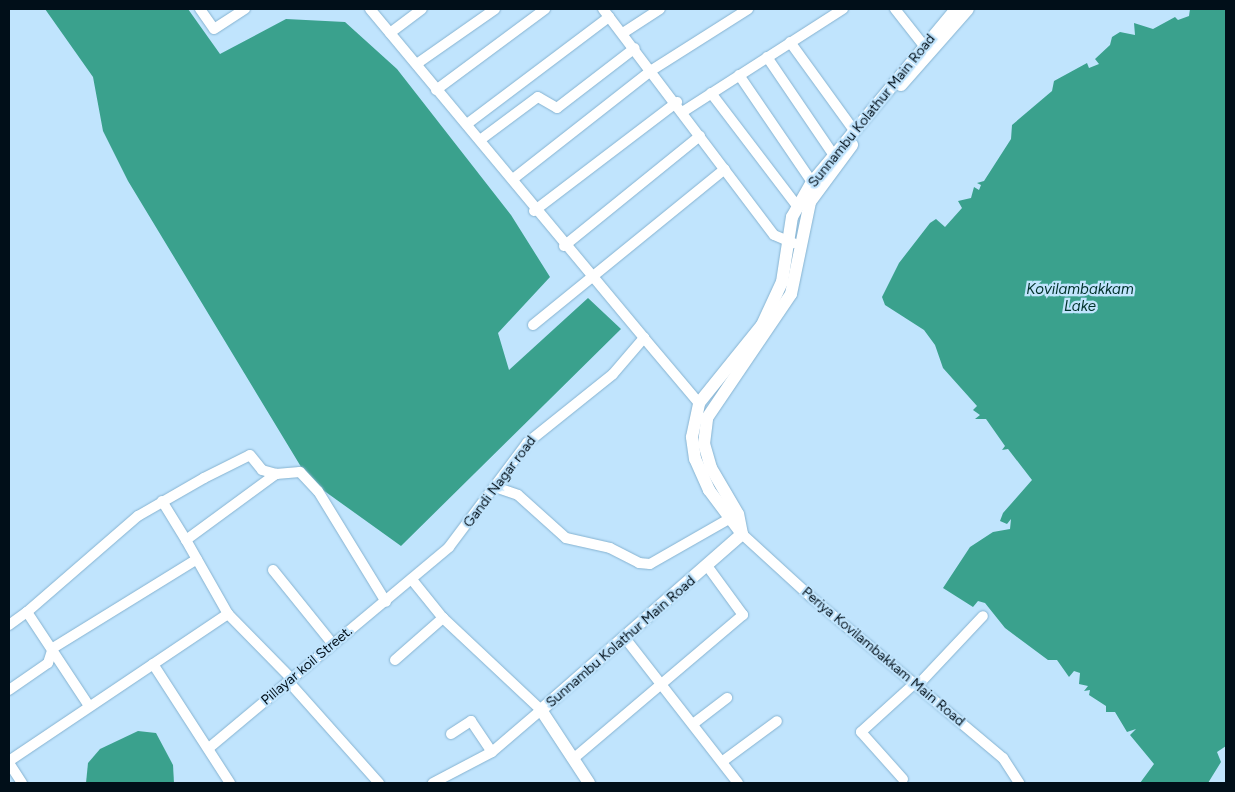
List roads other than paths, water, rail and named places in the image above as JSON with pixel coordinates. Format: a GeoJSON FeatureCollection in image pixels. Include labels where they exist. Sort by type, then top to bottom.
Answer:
{"type":"FeatureCollection","features":[{"type":"Feature","properties":{"kind":"street"},"geometry":{"type":"LineString","coordinates":[[200,9],[214,29],[245,9]]}},
{"type":"Feature","properties":{"kind":"street"},"geometry":{"type":"LineString","coordinates":[[370,9],[418,63],[436,90],[513,179],[534,210],[564,246],[700,403]]}},
{"type":"Feature","properties":{"kind":"street"},"geometry":{"type":"LineString","coordinates":[[390,33],[422,9]]}},
{"type":"Feature","properties":{"kind":"street"},"geometry":{"type":"LineString","coordinates":[[418,63],[495,9]]}},
{"type":"Feature","properties":{"kind":"street"},"geometry":{"type":"LineString","coordinates":[[436,90],[545,9]]}},
{"type":"Feature","properties":{"kind":"street"},"geometry":{"type":"LineString","coordinates":[[623,33],[660,9]]}},
{"type":"Feature","properties":{"kind":"street"},"geometry":{"type":"LineString","coordinates":[[513,179],[652,70],[748,9]]}},
{"type":"Feature","properties":{"kind":"street"},"geometry":{"type":"LineString","coordinates":[[684,111],[843,9]]}},
{"type":"Feature","properties":{"kind":"street"},"geometry":{"type":"LineString","coordinates":[[895,9],[926,48]]}},
{"type":"Feature","properties":{"kind":"street","name":"Sunnambu Kolathur Main Road"},"geometry":{"type":"LineString","coordinates":[[742,534],[738,514],[709,460],[704,444],[707,418],[791,294],[799,244],[810,202],[956,9]]}},
{"type":"Feature","properties":{"kind":"street","name":"Sunnambu Kolathur Main Road"},"geometry":{"type":"LineString","coordinates":[[742,534],[729,519],[695,459],[692,437],[700,403],[762,325],[782,282],[786,243],[798,207],[812,182],[853,129],[926,48],[968,9]]}},
{"type":"Feature","properties":{"kind":"street"},"geometry":{"type":"LineString","coordinates":[[467,124],[606,13],[684,111],[700,136],[774,235],[786,243],[799,244]]}},
{"type":"Feature","properties":{"kind":"street"},"geometry":{"type":"LineString","coordinates":[[790,42],[853,129]]}},
{"type":"Feature","properties":{"kind":"street"},"geometry":{"type":"LineString","coordinates":[[480,140],[538,97],[557,108],[634,48]]}},
{"type":"Feature","properties":{"kind":"street"},"geometry":{"type":"LineString","coordinates":[[767,57],[833,154]]}},
{"type":"Feature","properties":{"kind":"street"},"geometry":{"type":"LineString","coordinates":[[739,75],[812,182]]}},
{"type":"Feature","properties":{"kind":"street"},"geometry":{"type":"LineString","coordinates":[[711,93],[798,207]]}},
{"type":"Feature","properties":{"kind":"street"},"geometry":{"type":"LineString","coordinates":[[534,210],[677,102]]}},
{"type":"Feature","properties":{"kind":"street"},"geometry":{"type":"LineString","coordinates":[[564,246],[700,136]]}},
{"type":"Feature","properties":{"kind":"street"},"geometry":{"type":"LineString","coordinates":[[533,325],[590,275],[725,169]]}},
{"type":"Feature","properties":{"kind":"street","name":"Gandi Nagar road"},"geometry":{"type":"LineString","coordinates":[[409,584],[449,547],[527,443],[613,374],[644,338]]}},
{"type":"Feature","properties":{"kind":"street"},"geometry":{"type":"LineString","coordinates":[[9,625],[28,612],[138,516],[162,501],[250,455],[262,470],[276,474],[300,472],[318,491],[386,602]]}},
{"type":"Feature","properties":{"kind":"street"},"geometry":{"type":"LineString","coordinates":[[186,540],[276,474]]}},
{"type":"Feature","properties":{"kind":"street"},"geometry":{"type":"LineString","coordinates":[[495,486],[518,495],[566,538],[610,548],[650,564],[729,519]]}},
{"type":"Feature","properties":{"kind":"street"},"geometry":{"type":"LineString","coordinates":[[162,501],[228,614],[289,679],[379,783]]}},
{"type":"Feature","properties":{"kind":"street","name":"Sunnambu Kolathur Main Road"},"geometry":{"type":"LineString","coordinates":[[589,783],[541,710],[708,567],[742,534]]}},
{"type":"Feature","properties":{"kind":"street","name":"Periya Kovilambakkam Main Road"},"geometry":{"type":"LineString","coordinates":[[742,534],[915,685],[1003,758],[1018,783]]}},
{"type":"Feature","properties":{"kind":"street"},"geometry":{"type":"LineString","coordinates":[[9,690],[48,663],[53,648],[196,558]]}},
{"type":"Feature","properties":{"kind":"street"},"geometry":{"type":"LineString","coordinates":[[573,759],[660,682],[743,615],[708,567]]}},
{"type":"Feature","properties":{"kind":"street"},"geometry":{"type":"LineString","coordinates":[[273,570],[332,643]]}},
{"type":"Feature","properties":{"kind":"street"},"geometry":{"type":"LineString","coordinates":[[409,584],[541,710],[492,752],[433,783]]}},
{"type":"Feature","properties":{"kind":"street","name":"Pillayar koil Street."},"geometry":{"type":"LineString","coordinates":[[209,748],[332,643],[409,584]]}},
{"type":"Feature","properties":{"kind":"street"},"geometry":{"type":"LineString","coordinates":[[28,612],[53,648],[88,706]]}},
{"type":"Feature","properties":{"kind":"street"},"geometry":{"type":"LineString","coordinates":[[22,783],[9,762],[88,706],[228,614]]}},
{"type":"Feature","properties":{"kind":"street"},"geometry":{"type":"LineString","coordinates":[[903,779],[861,732],[915,685],[984,616]]}},
{"type":"Feature","properties":{"kind":"street"},"geometry":{"type":"LineString","coordinates":[[395,660],[443,618]]}},
{"type":"Feature","properties":{"kind":"street"},"geometry":{"type":"LineString","coordinates":[[625,638],[738,783]]}},
{"type":"Feature","properties":{"kind":"street"},"geometry":{"type":"LineString","coordinates":[[153,664],[230,783]]}},
{"type":"Feature","properties":{"kind":"street"},"geometry":{"type":"LineString","coordinates":[[693,724],[727,698]]}},
{"type":"Feature","properties":{"kind":"street"},"geometry":{"type":"LineString","coordinates":[[722,761],[777,720]]}},
{"type":"Feature","properties":{"kind":"street"},"geometry":{"type":"LineString","coordinates":[[451,734],[471,721],[492,752]]}},
{"type":"Feature","properties":{"kind":"water"},"geometry":{"type":"Polygon","coordinates":[[[45,9],[188,9],[220,54],[286,19],[345,22],[397,69],[511,215],[550,277],[498,333],[509,370],[588,298],[621,329],[401,546],[309,480],[128,181],[103,131],[93,77],[45,9]]]}},
{"type":"Feature","properties":{"kind":"water","name":"Kovilambakkam Lake"},"geometry":{"type":"Polygon","coordinates":[[[1190,9],[1226,9],[1226,746],[1217,752],[1221,762],[1208,783],[1140,783],[1154,764],[1130,735],[1136,729],[1127,732],[1115,712],[1106,712],[1106,706],[1089,695],[1090,690],[1084,691],[1088,686],[1079,684],[1080,673],[1074,671],[1069,677],[1057,660],[1048,660],[1005,628],[985,603],[978,601],[973,607],[943,588],[970,547],[993,532],[1010,529],[1011,519],[1007,524],[1000,521],[1003,513],[1032,480],[1008,449],[1002,450],[1005,446],[986,419],[975,419],[980,415],[973,410],[977,406],[943,368],[935,345],[924,330],[885,305],[882,297],[899,263],[930,223],[936,219],[945,227],[962,208],[958,201],[971,198],[974,187],[979,190],[981,185],[977,183],[984,181],[1011,139],[1012,125],[1052,91],[1054,81],[1087,63],[1089,68],[1099,64],[1095,59],[1110,45],[1112,37],[1120,32],[1135,35],[1134,23],[1153,29],[1175,17],[1178,20],[1189,16],[1190,9]]]}},
{"type":"Feature","properties":{"kind":"water"},"geometry":{"type":"Polygon","coordinates":[[[138,731],[156,733],[173,765],[174,783],[86,783],[88,763],[100,749],[138,731]]]}}]}
